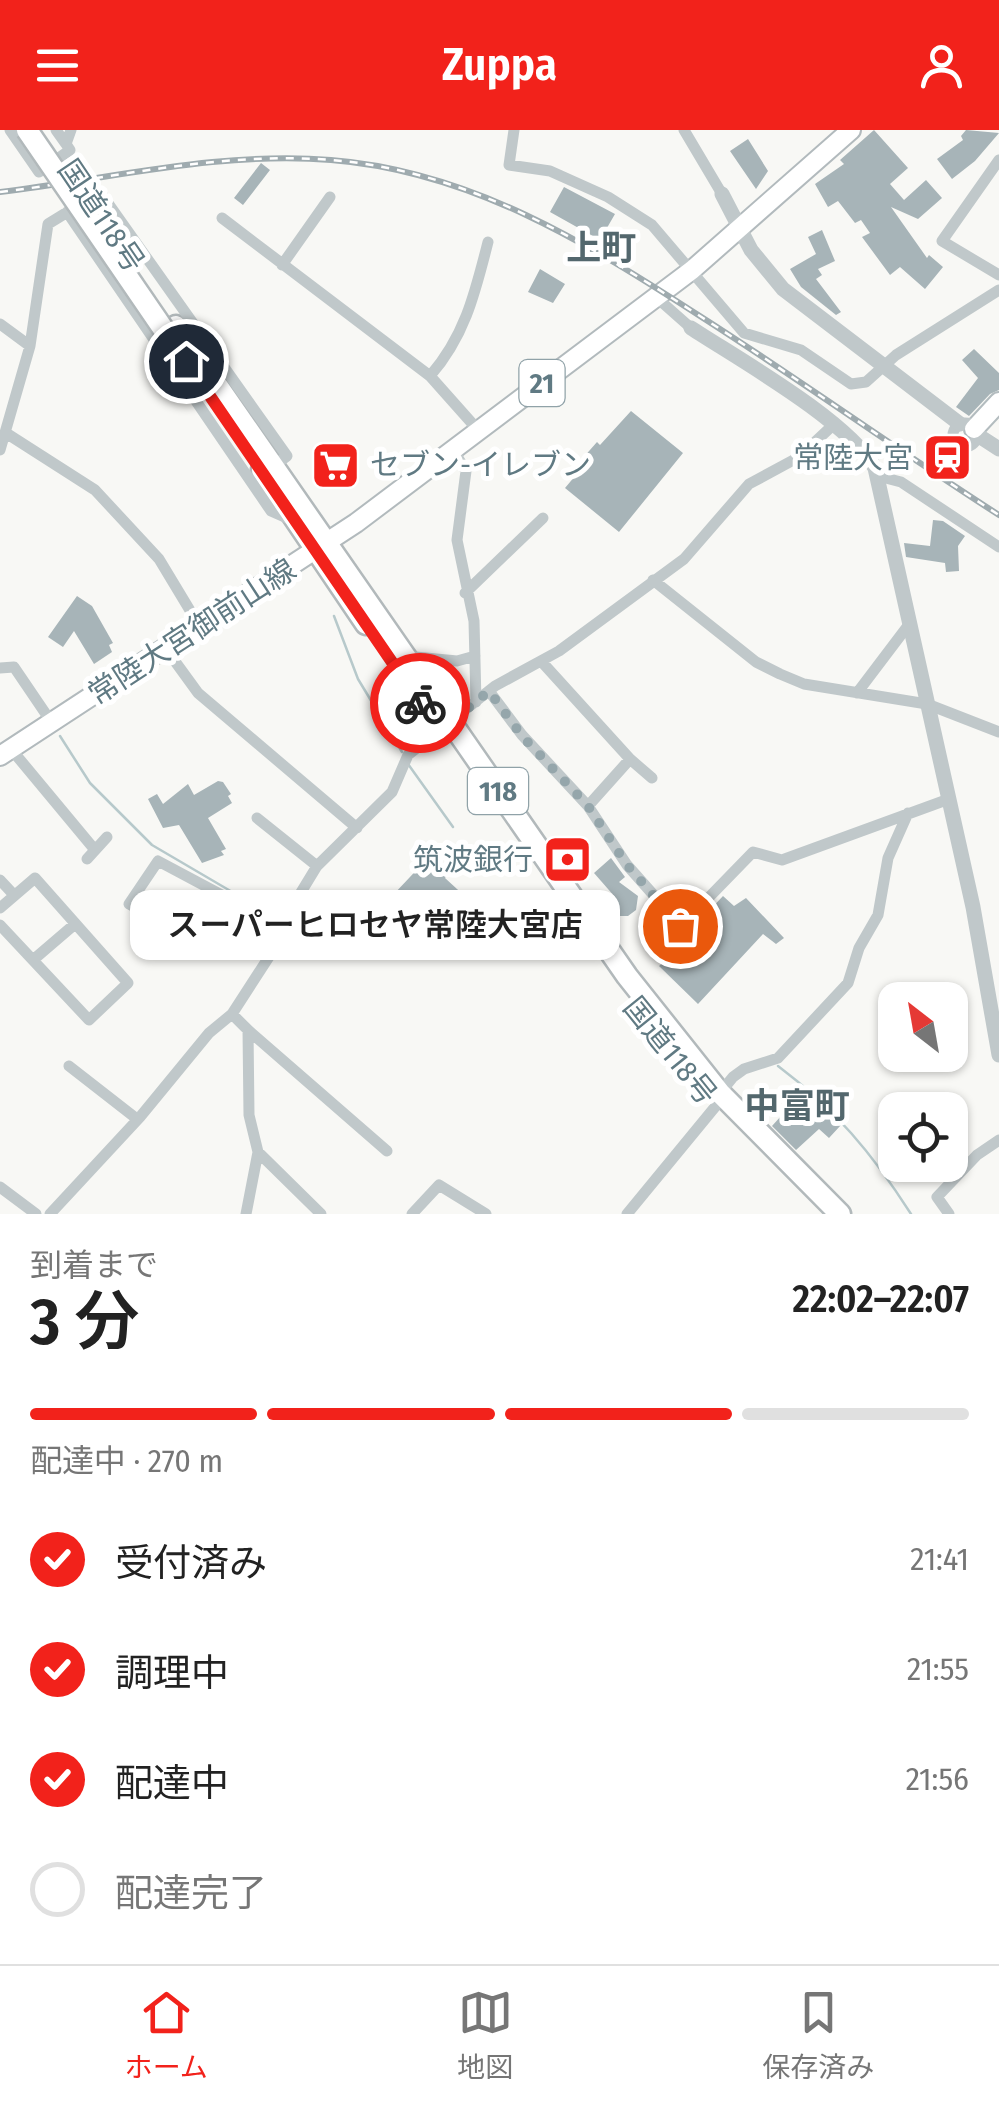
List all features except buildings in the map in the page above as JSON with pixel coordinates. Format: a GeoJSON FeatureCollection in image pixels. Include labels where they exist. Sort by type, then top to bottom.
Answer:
{"type":"FeatureCollection","features":[{"type":"Feature","properties":{"kind":"highway","name":"国道118号"},"geometry":{"type":"LineString","coordinates":[[27,130],[274,465],[322,547],[616,984],[718,1100],[834,1214]]}},
{"type":"Feature","properties":{"kind":"highway","name":"国道118号"},"geometry":{"type":"LineString","coordinates":[[42,130],[296,522],[322,547],[405,656],[445,727]]}},
{"type":"Feature","properties":{"kind":"main road","name":"常陸大宮御前山線"},"geometry":{"type":"LineString","coordinates":[[6,752],[322,547],[692,270],[851,130]]}},
{"type":"Feature","properties":{"kind":"main road"},"geometry":{"type":"LineString","coordinates":[[971,430],[999,402]]}},
{"type":"Feature","properties":{"kind":"street"},"geometry":{"type":"LineString","coordinates":[[10,130],[39,172],[70,150],[56,130]]}},
{"type":"Feature","properties":{"kind":"street"},"geometry":{"type":"LineString","coordinates":[[66,144],[71,130]]}},
{"type":"Feature","properties":{"kind":"street"},"geometry":{"type":"LineString","coordinates":[[514,130],[509,165],[550,171],[608,196],[652,224],[712,300],[744,333],[801,350],[858,386],[880,366],[999,290]]}},
{"type":"Feature","properties":{"kind":"street"},"geometry":{"type":"LineString","coordinates":[[684,130],[761,265],[784,289],[880,366],[999,449]]}},
{"type":"Feature","properties":{"kind":"street"},"geometry":{"type":"LineString","coordinates":[[999,160],[942,242],[999,275]]}},
{"type":"Feature","properties":{"kind":"street"},"geometry":{"type":"LineString","coordinates":[[0,450],[30,346],[48,224],[100,192],[286,456],[274,465]]}},
{"type":"Feature","properties":{"kind":"street"},"geometry":{"type":"LineString","coordinates":[[282,265],[330,197]]}},
{"type":"Feature","properties":{"kind":"street"},"geometry":{"type":"LineString","coordinates":[[66,212],[270,512],[296,522]]}},
{"type":"Feature","properties":{"kind":"street"},"geometry":{"type":"LineString","coordinates":[[222,218],[430,376],[478,430]]}},
{"type":"Feature","properties":{"kind":"street"},"geometry":{"type":"LineString","coordinates":[[430,376],[452,350],[472,308],[488,242]]}},
{"type":"Feature","properties":{"kind":"street"},"geometry":{"type":"LineString","coordinates":[[656,297],[692,328],[781,386],[832,426],[869,459],[878,476],[950,799],[999,1055]]}},
{"type":"Feature","properties":{"kind":"street"},"geometry":{"type":"LineString","coordinates":[[0,324],[30,346]]}},
{"type":"Feature","properties":{"kind":"street"},"geometry":{"type":"LineString","coordinates":[[50,1214],[137,1120],[208,1033],[232,1014],[276,946],[289,912],[318,866],[392,792],[408,755],[489,691],[541,661],[684,559],[750,484],[799,457],[832,426]]}},
{"type":"Feature","properties":{"kind":"street"},"geometry":{"type":"LineString","coordinates":[[6,433],[95,490],[160,558],[200,627]]}},
{"type":"Feature","properties":{"kind":"street"},"geometry":{"type":"LineString","coordinates":[[453,450],[466,471],[457,540],[465,593],[474,621],[476,702]]}},
{"type":"Feature","properties":{"kind":"street"},"geometry":{"type":"LineString","coordinates":[[878,476],[900,482],[999,547]]}},
{"type":"Feature","properties":{"kind":"street"},"geometry":{"type":"LineString","coordinates":[[465,593],[543,518]]}},
{"type":"Feature","properties":{"kind":"street"},"geometry":{"type":"LineString","coordinates":[[654,580],[756,662],[804,684],[927,704],[999,732]]}},
{"type":"Feature","properties":{"kind":"street"},"geometry":{"type":"LineString","coordinates":[[857,693],[910,623]]}},
{"type":"Feature","properties":{"kind":"street"},"geometry":{"type":"LineString","coordinates":[[166,649],[198,694],[357,828]]}},
{"type":"Feature","properties":{"kind":"street"},"geometry":{"type":"LineString","coordinates":[[405,656],[456,661],[475,656]]}},
{"type":"Feature","properties":{"kind":"street"},"geometry":{"type":"LineString","coordinates":[[541,661],[652,778]]}},
{"type":"Feature","properties":{"kind":"street"},"geometry":{"type":"LineString","coordinates":[[0,668],[14,668],[52,722]]}},
{"type":"Feature","properties":{"kind":"street"},"geometry":{"type":"LineString","coordinates":[[489,691],[522,736],[588,806],[627,865],[680,926],[752,852],[782,860],[950,799]]}},
{"type":"Feature","properties":{"kind":"street"},"geometry":{"type":"LineString","coordinates":[[6,752],[91,854],[107,837]]}},
{"type":"Feature","properties":{"kind":"street"},"geometry":{"type":"LineString","coordinates":[[588,806],[630,759]]}},
{"type":"Feature","properties":{"kind":"street"},"geometry":{"type":"LineString","coordinates":[[626,1214],[744,1069],[778,1058],[848,983],[859,948],[878,914],[888,858],[908,813]]}},
{"type":"Feature","properties":{"kind":"street"},"geometry":{"type":"LineString","coordinates":[[256,818],[318,866]]}},
{"type":"Feature","properties":{"kind":"street"},"geometry":{"type":"LineString","coordinates":[[250,910],[158,861],[129,904],[219,954],[250,910],[258,897],[289,912]]}},
{"type":"Feature","properties":{"kind":"street"},"geometry":{"type":"LineString","coordinates":[[0,908],[35,878],[128,984],[89,1020],[0,924]]}},
{"type":"Feature","properties":{"kind":"street"},"geometry":{"type":"LineString","coordinates":[[0,880],[14,895]]}},
{"type":"Feature","properties":{"kind":"street"},"geometry":{"type":"LineString","coordinates":[[33,960],[74,924]]}},
{"type":"Feature","properties":{"kind":"street"},"geometry":{"type":"LineString","coordinates":[[232,1014],[387,1151]]}},
{"type":"Feature","properties":{"kind":"street"},"geometry":{"type":"LineString","coordinates":[[246,1214],[258,1152],[249,1114],[248,1030]]}},
{"type":"Feature","properties":{"kind":"street"},"geometry":{"type":"LineString","coordinates":[[69,1066],[137,1120]]}},
{"type":"Feature","properties":{"kind":"street"},"geometry":{"type":"LineString","coordinates":[[949,1214],[936,1197],[999,1140]]}},
{"type":"Feature","properties":{"kind":"street"},"geometry":{"type":"LineString","coordinates":[[258,1152],[322,1214]]}},
{"type":"Feature","properties":{"kind":"street"},"geometry":{"type":"LineString","coordinates":[[412,1214],[439,1185],[486,1214]]}},
{"type":"Feature","properties":{"kind":"street"},"geometry":{"type":"LineString","coordinates":[[0,1187],[36,1214]]}},
{"type":"Feature","properties":{"kind":"waterway"},"geometry":{"type":"LineString","coordinates":[[334,616],[358,679],[402,752]]}},
{"type":"Feature","properties":{"kind":"waterway"},"geometry":{"type":"LineString","coordinates":[[60,736],[90,783],[152,845],[251,903]]}},
{"type":"Feature","properties":{"kind":"waterway"},"geometry":{"type":"LineString","coordinates":[[408,764],[453,827]]}},
{"type":"Feature","properties":{"kind":"waterway"},"geometry":{"type":"LineString","coordinates":[[289,924],[314,935],[381,898]]}},
{"type":"Feature","properties":{"kind":"waterway"},"geometry":{"type":"LineString","coordinates":[[258,907],[282,920]]}},
{"type":"Feature","properties":{"kind":"waterway"},"geometry":{"type":"LineString","coordinates":[[778,1066],[851,1133],[911,1214]]}},
{"type":"Feature","properties":{"kind":"railway"},"geometry":{"type":"LineString","coordinates":[[0,192],[248,159],[331,160],[432,179],[526,215],[616,263],[999,515]]}},
{"type":"Feature","properties":{"kind":"way so far"},"geometry":{"type":"LineString","coordinates":[[420,703],[440,731],[489,691],[522,736],[588,806],[627,865],[680,926]]}},
{"type":"Feature","properties":{"kind":"place","name":"常陸大宮"},"geometry":{"type":"Point","coordinates":[948,458]}},
{"type":"Feature","properties":{"kind":"place","name":"セブン-イレブン"},"geometry":{"type":"Point","coordinates":[335,465]}},
{"type":"Feature","properties":{"kind":"place","name":"筑波銀行"},"geometry":{"type":"Point","coordinates":[568,860]}},
{"type":"Feature","properties":{"kind":"place","name":"スーパーヒロセヤ常陸大宮店"},"geometry":{"type":"Point","coordinates":[680,926]}},
{"type":"Feature","properties":{"kind":"district","name":"上町"},"geometry":{"type":"Point","coordinates":[601,248]}},
{"type":"Feature","properties":{"kind":"district","name":"中富町"},"geometry":{"type":"Point","coordinates":[797,1106]}},
{"type":"Feature","properties":{"kind":"route"},"geometry":{"type":"LineString","coordinates":[[186,361],[420,703]]}}]}
